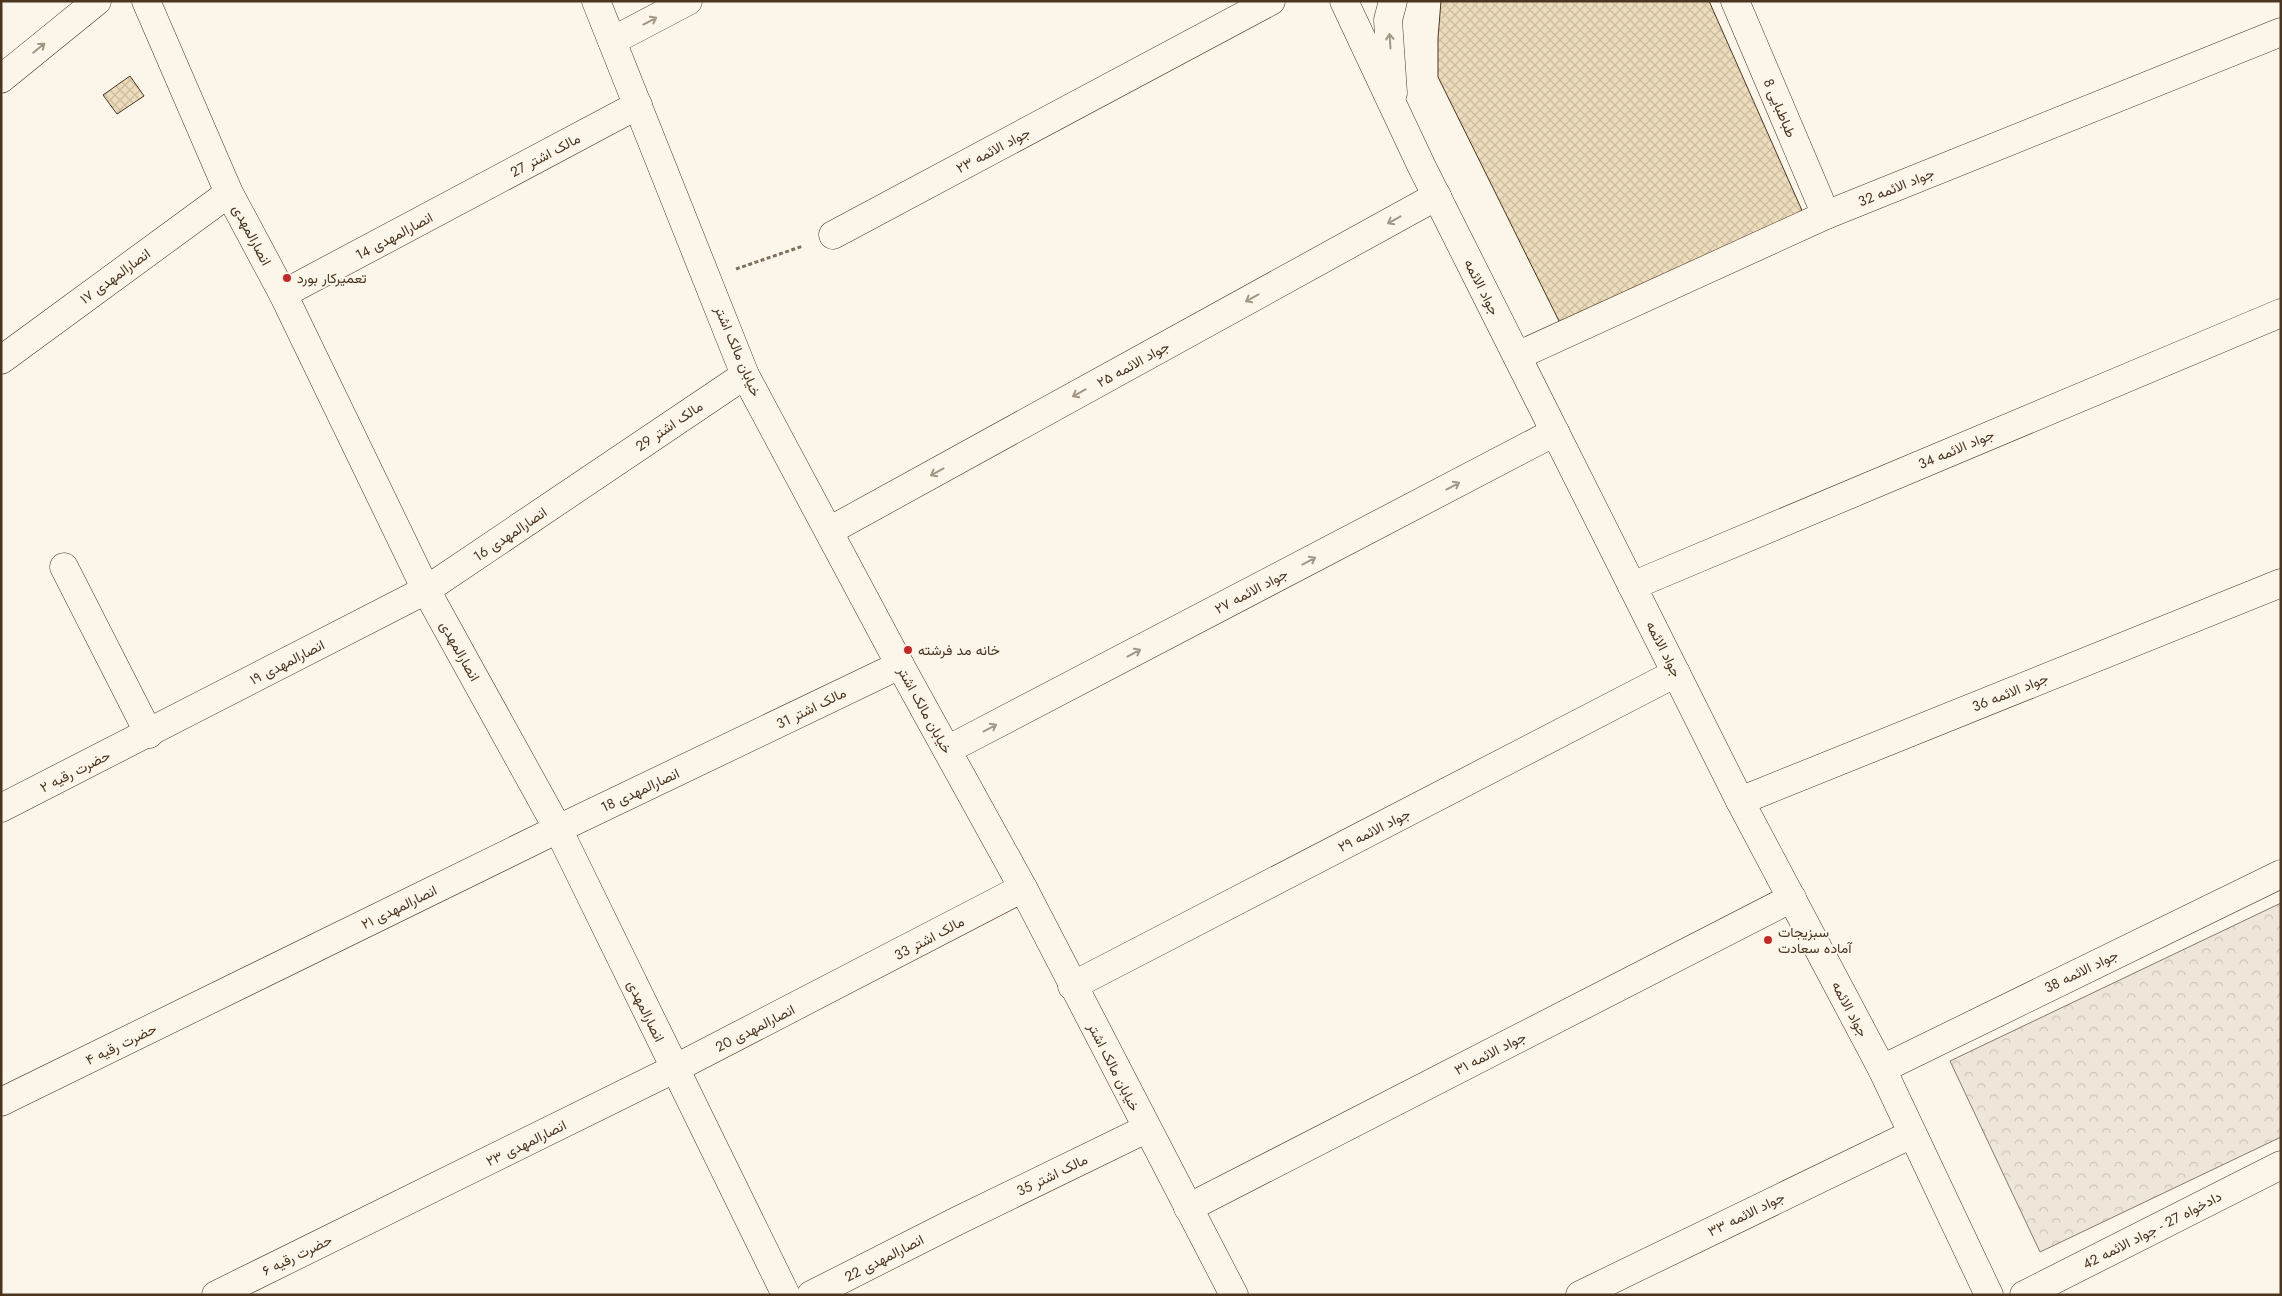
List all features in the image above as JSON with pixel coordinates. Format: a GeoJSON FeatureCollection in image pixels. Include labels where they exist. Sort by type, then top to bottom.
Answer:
{"type":"FeatureCollection","features":[{"type":"Feature","properties":{"kind":"street"},"geometry":{"type":"LineString","coordinates":[[1,79],[97,1]]}},
{"type":"Feature","properties":{"kind":"street","name":"انصارالمهدی"},"geometry":{"type":"LineString","coordinates":[[146,1],[229,193],[283,294],[426,590],[558,828],[786,1295]]}},
{"type":"Feature","properties":{"kind":"street","name":"خیابان مالک اشتر"},"geometry":{"type":"LineString","coordinates":[[596,1],[746,375],[900,665],[1023,888],[1146,1129],[1234,1295]]}},
{"type":"Feature","properties":{"kind":"street"},"geometry":{"type":"LineString","coordinates":[[612,41],[688,1]]}},
{"type":"Feature","properties":{"kind":"street","name":"جواد الائمه ۲۳"},"geometry":{"type":"LineString","coordinates":[[833,235],[1271,1]]}},
{"type":"Feature","properties":{"kind":"street","name":"جواد الائمه"},"geometry":{"type":"LineString","coordinates":[[1344,1],[1437,196],[1740,801],[1882,1069],[1988,1295]]}},
{"type":"Feature","properties":{"kind":"street"},"geometry":{"type":"LineString","coordinates":[[1393,1],[1388,20],[1394,107]]}},
{"type":"Feature","properties":{"kind":"street","name":"طباطبایی 8"},"geometry":{"type":"LineString","coordinates":[[1735,1],[1826,215]]}},
{"type":"Feature","properties":{"kind":"street","name":"جواد الائمه 32"},"geometry":{"type":"LineString","coordinates":[[1517,356],[1826,215],[2281,32]]}},
{"type":"Feature","properties":{"kind":"street","name":"مالک اشتر 27"},"geometry":{"type":"LineString","coordinates":[[452,205],[638,106]]}},
{"type":"Feature","properties":{"kind":"street","name":"انصارالمهدی ۱۷"},"geometry":{"type":"LineString","coordinates":[[1,360],[229,193]]}},
{"type":"Feature","properties":{"kind":"street","name":"جواد الائمه ۲۵"},"geometry":{"type":"LineString","coordinates":[[829,531],[1437,196]]}},
{"type":"Feature","properties":{"kind":"street","name":"انصارالمهدی 14"},"geometry":{"type":"LineString","coordinates":[[283,294],[452,205]]}},
{"type":"Feature","properties":{"kind":"street","name":"جواد الائمه 34"},"geometry":{"type":"LineString","coordinates":[[1632,586],[2281,313]]}},
{"type":"Feature","properties":{"kind":"street","name":"مالک اشتر 29"},"geometry":{"type":"LineString","coordinates":[[593,477],[746,375]]}},
{"type":"Feature","properties":{"kind":"street","name":"جواد الائمه ۲۷"},"geometry":{"type":"LineString","coordinates":[[947,750],[1555,432]]}},
{"type":"Feature","properties":{"kind":"street","name":"انصارالمهدی 16"},"geometry":{"type":"LineString","coordinates":[[426,590],[593,477]]}},
{"type":"Feature","properties":{"kind":"street"},"geometry":{"type":"LineString","coordinates":[[64,567],[149,734]]}},
{"type":"Feature","properties":{"kind":"street","name":"جواد الائمه 36"},"geometry":{"type":"LineString","coordinates":[[1740,801],[2281,584]]}},
{"type":"Feature","properties":{"kind":"street","name":"انصارالمهدی ۱۹"},"geometry":{"type":"LineString","coordinates":[[149,734],[426,590]]}},
{"type":"Feature","properties":{"kind":"street","name":"مالک اشتر 31"},"geometry":{"type":"LineString","coordinates":[[721,752],[900,665]]}},
{"type":"Feature","properties":{"kind":"street","name":"جواد الائمه ۲۹"},"geometry":{"type":"LineString","coordinates":[[1072,986],[1676,673]]}},
{"type":"Feature","properties":{"kind":"street","name":"حضرت رقیه ۲"},"geometry":{"type":"LineString","coordinates":[[1,808],[149,734]]}},
{"type":"Feature","properties":{"kind":"street","name":"انصارالمهدی 18"},"geometry":{"type":"LineString","coordinates":[[558,828],[721,752]]}},
{"type":"Feature","properties":{"kind":"street","name":"انصارالمهدی ۲۱"},"geometry":{"type":"LineString","coordinates":[[240,985],[558,828]]}},
{"type":"Feature","properties":{"kind":"street","name":"جواد الائمه 38"},"geometry":{"type":"LineString","coordinates":[[1882,1069],[2281,874]]}},
{"type":"Feature","properties":{"kind":"street","name":"مالک اشتر 33"},"geometry":{"type":"LineString","coordinates":[[835,987],[1023,888]]}},
{"type":"Feature","properties":{"kind":"street","name":"جواد الائمه ۳۱"},"geometry":{"type":"LineString","coordinates":[[1188,1208],[1792,898]]}},
{"type":"Feature","properties":{"kind":"street","name":"حضرت رقیه ۴"},"geometry":{"type":"LineString","coordinates":[[1,1102],[240,985]]}},
{"type":"Feature","properties":{"kind":"street","name":"انصارالمهدی 20"},"geometry":{"type":"LineString","coordinates":[[674,1069],[835,987]]}},
{"type":"Feature","properties":{"kind":"street","name":"انصارالمهدی ۲۳"},"geometry":{"type":"LineString","coordinates":[[378,1216],[674,1069]]}},
{"type":"Feature","properties":{"kind":"street","name":"مالک اشتر 35"},"geometry":{"type":"LineString","coordinates":[[957,1220],[1146,1129]]}},
{"type":"Feature","properties":{"kind":"street","name":"جواد الائمه ۳۳"},"geometry":{"type":"LineString","coordinates":[[1580,1295],[1912,1134]]}},
{"type":"Feature","properties":{"kind":"street","name":"دادخواه 27 - جواد الائمه 42"},"geometry":{"type":"LineString","coordinates":[[2024,1295],[2281,1165]]}},
{"type":"Feature","properties":{"kind":"street","name":"حضرت رقیه ۶"},"geometry":{"type":"LineString","coordinates":[[216,1295],[378,1216]]}},
{"type":"Feature","properties":{"kind":"street","name":"انصارالمهدی 22"},"geometry":{"type":"LineString","coordinates":[[812,1295],[957,1220]]}},
{"type":"Feature","properties":{"kind":"path"},"geometry":{"type":"LineString","coordinates":[[708,280],[833,235]]}},
{"type":"Feature","properties":{"kind":"green space"},"geometry":{"type":"Polygon","coordinates":[[[2281,903],[2281,1137],[2040,1252],[1950,1061],[2281,903]]]}},
{"type":"Feature","properties":{"kind":"building"},"geometry":{"type":"Polygon","coordinates":[[[1441,1],[1709,1],[1808,224],[1560,323],[1438,77],[1438,38],[1441,1]]]}},
{"type":"Feature","properties":{"kind":"building"},"geometry":{"type":"Polygon","coordinates":[[[130,76],[144,96],[117,114],[103,95],[130,76]]]}},
{"type":"Feature","properties":{"kind":"place","name":"تعمیرکار بورد"},"geometry":{"type":"Point","coordinates":[287,278]}},
{"type":"Feature","properties":{"kind":"place","name":"خانه مد فرشته"},"geometry":{"type":"Point","coordinates":[908,650]}},
{"type":"Feature","properties":{"kind":"place","name":"سبزیجات آماده سعادت"},"geometry":{"type":"Point","coordinates":[1768,940]}}]}
